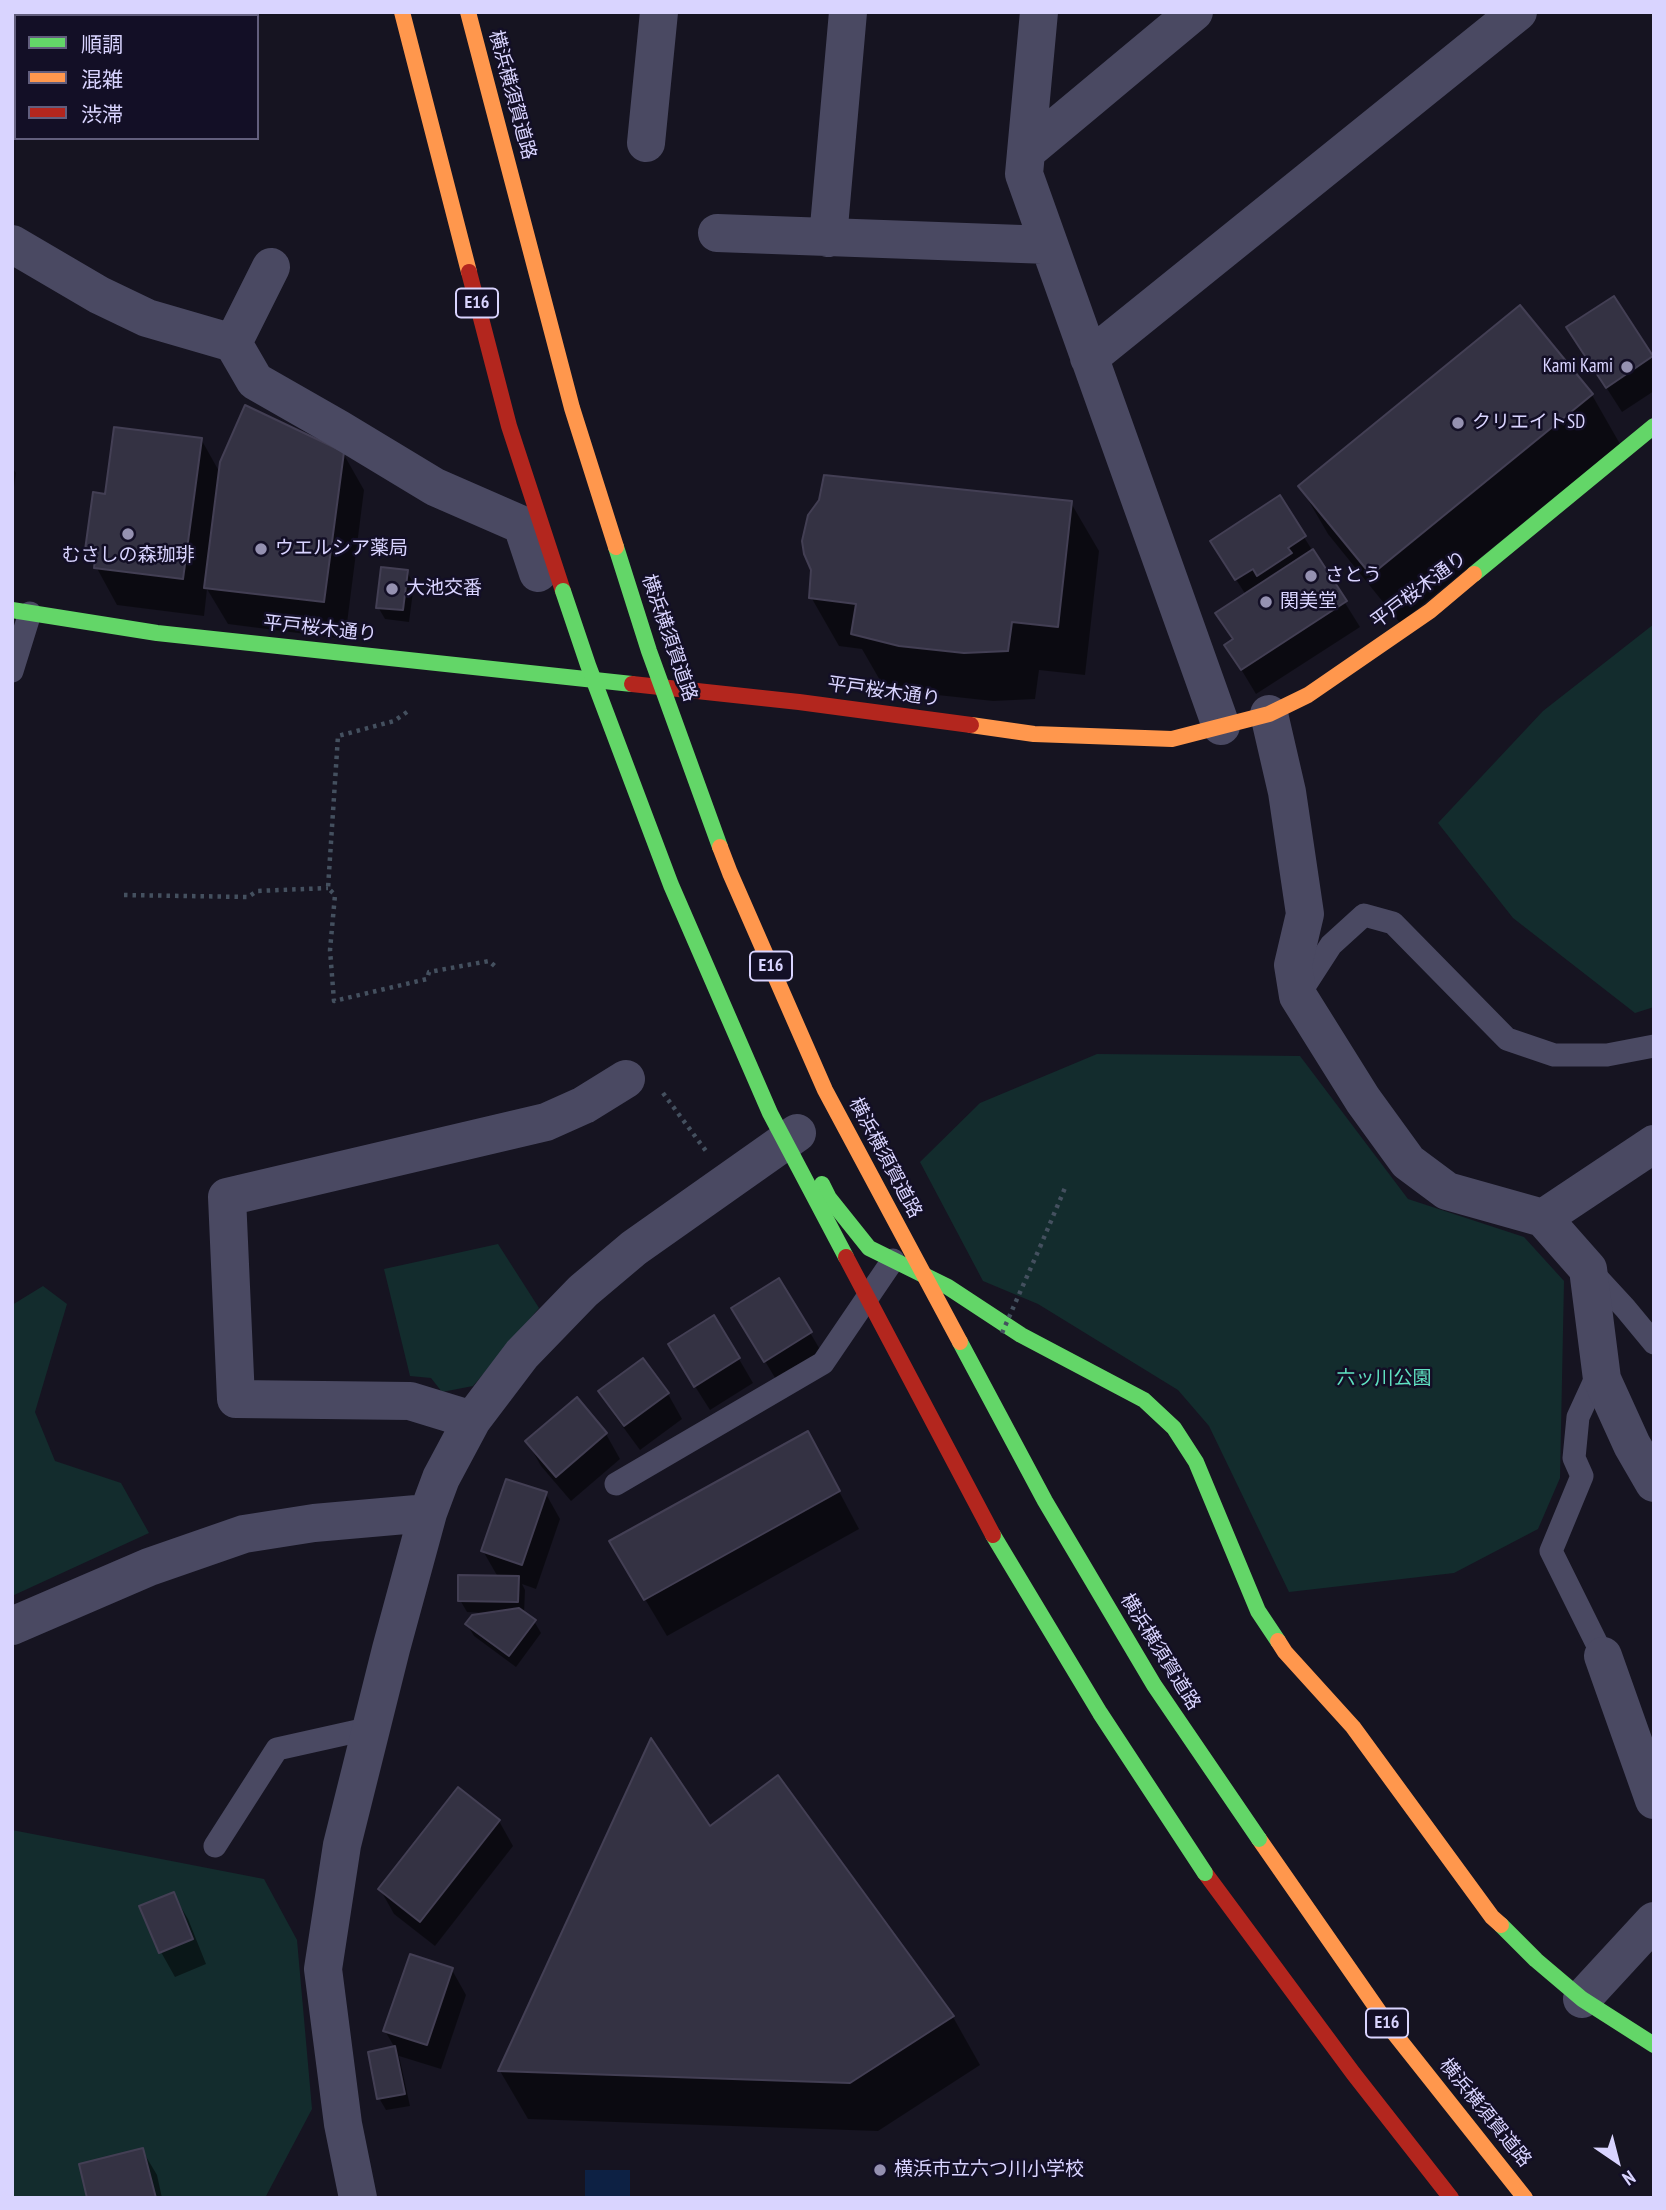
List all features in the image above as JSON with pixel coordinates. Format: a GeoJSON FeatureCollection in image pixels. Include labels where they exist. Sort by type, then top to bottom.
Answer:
{"type":"FeatureCollection","features":[{"type":"Feature","properties":{"kind":"main road","name":"E16"},"geometry":{"type":"LineString","coordinates":[[402,12],[509,426],[583,653],[671,885],[770,1113],[993,1534],[1100,1713],[1205,1873],[1353,2074],[1451,2198]]}},
{"type":"Feature","properties":{"kind":"main road","name":"横浜横須賀道路"},"geometry":{"type":"LineString","coordinates":[[468,12],[572,408],[649,650],[730,873],[825,1090],[1045,1501],[1154,1685],[1394,2033],[1525,2198]]}},
{"type":"Feature","properties":{"kind":"main road","name":"平戸桜木通り"},"geometry":{"type":"LineString","coordinates":[[21,611],[157,633],[570,677],[618,695],[799,702],[1034,734],[1172,739],[1269,714],[1308,695],[1430,611],[1654,426]]}},
{"type":"Feature","properties":{"kind":"main road"},"geometry":{"type":"LineString","coordinates":[[618,695],[628,734],[664,822]]}},
{"type":"Feature","properties":{"kind":"main road"},"geometry":{"type":"LineString","coordinates":[[710,935],[787,1113],[830,1198],[869,1248],[948,1287],[1021,1335],[1144,1400],[1174,1427],[1196,1462],[1258,1611],[1285,1651],[1353,1727],[1492,1917],[1536,1960],[1582,1999],[1654,2045]]}},
{"type":"Feature","properties":{"kind":"street"},"geometry":{"type":"LineString","coordinates":[[646,143],[659,12]]}},
{"type":"Feature","properties":{"kind":"street"},"geometry":{"type":"LineString","coordinates":[[828,238],[849,12]]}},
{"type":"Feature","properties":{"kind":"street"},"geometry":{"type":"LineString","coordinates":[[1039,12],[1024,174],[1221,726]]}},
{"type":"Feature","properties":{"kind":"street"},"geometry":{"type":"LineString","coordinates":[[1026,152],[1194,12]]}},
{"type":"Feature","properties":{"kind":"street"},"geometry":{"type":"LineString","coordinates":[[1089,358],[1518,12]]}},
{"type":"Feature","properties":{"kind":"street"},"geometry":{"type":"LineString","coordinates":[[717,233],[1049,245]]}},
{"type":"Feature","properties":{"kind":"street"},"geometry":{"type":"LineString","coordinates":[[12,244],[99,295],[147,318],[233,343],[255,381],[435,487],[522,525],[565,653],[570,677]]}},
{"type":"Feature","properties":{"kind":"street"},"geometry":{"type":"LineString","coordinates":[[233,343],[271,267]]}},
{"type":"Feature","properties":{"kind":"street"},"geometry":{"type":"LineString","coordinates":[[1269,714],[1287,792],[1305,914],[1293,965],[1298,996],[1363,1100],[1408,1162],[1447,1191],[1543,1218],[1588,1269],[1602,1378],[1632,1445],[1654,1483]]}},
{"type":"Feature","properties":{"kind":"street"},"geometry":{"type":"LineString","coordinates":[[472,1420],[410,1401],[236,1399],[228,1198],[546,1122],[643,1083]]}},
{"type":"Feature","properties":{"kind":"street"},"geometry":{"type":"LineString","coordinates":[[358,2198],[343,2123],[323,1969],[342,1845],[428,1513],[441,1478],[472,1420],[522,1354],[583,1291],[634,1248],[728,1181],[787,1113]]}},
{"type":"Feature","properties":{"kind":"street"},"geometry":{"type":"LineString","coordinates":[[1543,1218],[1654,1144]]}},
{"type":"Feature","properties":{"kind":"street"},"geometry":{"type":"LineString","coordinates":[[12,1626],[149,1567],[244,1534],[314,1523],[428,1513]]}},
{"type":"Feature","properties":{"kind":"street"},"geometry":{"type":"LineString","coordinates":[[1603,1656],[1654,1800]]}},
{"type":"Feature","properties":{"kind":"street"},"geometry":{"type":"LineString","coordinates":[[1582,1999],[1654,1921]]}},
{"type":"Feature","properties":{"kind":"lane"},"geometry":{"type":"LineString","coordinates":[[12,671],[21,611]]}},
{"type":"Feature","properties":{"kind":"lane"},"geometry":{"type":"LineString","coordinates":[[1298,996],[1331,945],[1364,915],[1393,923],[1507,1039],[1554,1055],[1606,1055],[1654,1046]]}},
{"type":"Feature","properties":{"kind":"lane"},"geometry":{"type":"LineString","coordinates":[[616,1484],[823,1363],[893,1260]]}},
{"type":"Feature","properties":{"kind":"lane"},"geometry":{"type":"LineString","coordinates":[[1588,1269],[1654,1343]]}},
{"type":"Feature","properties":{"kind":"lane"},"geometry":{"type":"LineString","coordinates":[[1601,1368],[1578,1418],[1574,1458],[1582,1476],[1551,1551],[1603,1656]]}},
{"type":"Feature","properties":{"kind":"lane"},"geometry":{"type":"LineString","coordinates":[[215,1846],[277,1749],[371,1728]]}},
{"type":"Feature","properties":{"kind":"path"},"geometry":{"type":"LineString","coordinates":[[328,888],[338,736],[394,721],[407,712]]}},
{"type":"Feature","properties":{"kind":"path"},"geometry":{"type":"LineString","coordinates":[[124,895],[248,897],[257,891],[328,888],[335,895],[330,950],[334,1001],[427,979],[429,972],[489,961],[497,968]]}},
{"type":"Feature","properties":{"kind":"path"},"geometry":{"type":"LineString","coordinates":[[643,1083],[728,1181]]}},
{"type":"Feature","properties":{"kind":"path"},"geometry":{"type":"LineString","coordinates":[[1002,1334],[1065,1188]]}},
{"type":"Feature","properties":{"kind":"green space"},"geometry":{"type":"Polygon","coordinates":[[[1654,624],[1654,1007],[1635,1013],[1513,918],[1438,823],[1543,711],[1654,624]]]}},
{"type":"Feature","properties":{"kind":"green space","name":"六ッ川公園"},"geometry":{"type":"Polygon","coordinates":[[[1097,1054],[1300,1056],[1408,1199],[1524,1237],[1564,1281],[1560,1478],[1538,1529],[1454,1573],[1289,1592],[1209,1426],[1178,1390],[1038,1304],[983,1281],[920,1162],[980,1103],[1097,1054]]]}},
{"type":"Feature","properties":{"kind":"green space"},"geometry":{"type":"Polygon","coordinates":[[[498,1244],[539,1308],[473,1386],[442,1392],[431,1378],[410,1376],[384,1269],[498,1244]]]}},
{"type":"Feature","properties":{"kind":"green space"},"geometry":{"type":"Polygon","coordinates":[[[43,1286],[67,1304],[35,1412],[55,1461],[121,1483],[149,1533],[12,1596],[12,1305],[43,1286]]]}},
{"type":"Feature","properties":{"kind":"green space"},"geometry":{"type":"Polygon","coordinates":[[[12,1830],[264,1879],[297,1940],[312,2109],[265,2198],[12,2198],[12,1830]]]}},
{"type":"Feature","properties":{"kind":"water"},"geometry":{"type":"Polygon","coordinates":[[[585,2170],[630,2170],[630,2198],[585,2198],[585,2170]]]}},
{"type":"Feature","properties":{"kind":"building"},"geometry":{"type":"Polygon","coordinates":[[[1614,296],[1653,356],[1606,388],[1566,327],[1614,296]]]}},
{"type":"Feature","properties":{"kind":"building"},"geometry":{"type":"Polygon","coordinates":[[[1520,305],[1593,394],[1371,575],[1298,486],[1520,305]]]}},
{"type":"Feature","properties":{"kind":"building"},"geometry":{"type":"Polygon","coordinates":[[[245,405],[344,452],[324,602],[204,588],[220,462],[245,405]]]}},
{"type":"Feature","properties":{"kind":"building"},"geometry":{"type":"Polygon","coordinates":[[[114,427],[202,438],[183,579],[94,568],[96,551],[85,550],[93,492],[105,494],[114,427]]]}},
{"type":"Feature","properties":{"kind":"building"},"geometry":{"type":"Polygon","coordinates":[[[824,475],[1072,501],[1058,627],[1012,622],[1008,651],[964,653],[899,646],[851,634],[856,604],[809,598],[811,570],[802,541],[808,515],[819,500],[824,475]]]}},
{"type":"Feature","properties":{"kind":"building"},"geometry":{"type":"Polygon","coordinates":[[[1280,495],[1306,536],[1288,548],[1292,553],[1257,576],[1253,569],[1235,580],[1210,541],[1280,495]]]}},
{"type":"Feature","properties":{"kind":"building"},"geometry":{"type":"Polygon","coordinates":[[[1313,549],[1347,601],[1241,670],[1224,645],[1233,639],[1215,613],[1313,549]]]}},
{"type":"Feature","properties":{"kind":"building","name":"大池交番"},"geometry":{"type":"Polygon","coordinates":[[[381,567],[408,570],[403,610],[376,608],[381,567]]]}},
{"type":"Feature","properties":{"kind":"building"},"geometry":{"type":"Polygon","coordinates":[[[779,1278],[812,1332],[764,1362],[731,1308],[779,1278]]]}},
{"type":"Feature","properties":{"kind":"building"},"geometry":{"type":"Polygon","coordinates":[[[714,1315],[740,1358],[694,1387],[668,1344],[714,1315]]]}},
{"type":"Feature","properties":{"kind":"building"},"geometry":{"type":"Polygon","coordinates":[[[643,1358],[669,1393],[624,1426],[598,1391],[643,1358]]]}},
{"type":"Feature","properties":{"kind":"building"},"geometry":{"type":"Polygon","coordinates":[[[577,1397],[607,1433],[556,1477],[525,1441],[577,1397]]]}},
{"type":"Feature","properties":{"kind":"building"},"geometry":{"type":"Polygon","coordinates":[[[808,1431],[840,1491],[644,1600],[609,1541],[808,1431]]]}},
{"type":"Feature","properties":{"kind":"building"},"geometry":{"type":"Polygon","coordinates":[[[506,1479],[547,1492],[522,1565],[481,1551],[506,1479]]]}},
{"type":"Feature","properties":{"kind":"building"},"geometry":{"type":"Polygon","coordinates":[[[458,1575],[519,1576],[518,1602],[458,1601],[458,1575]]]}},
{"type":"Feature","properties":{"kind":"building"},"geometry":{"type":"Polygon","coordinates":[[[519,1608],[536,1620],[509,1656],[465,1624],[472,1615],[519,1608]]]}},
{"type":"Feature","properties":{"kind":"building"},"geometry":{"type":"Polygon","coordinates":[[[651,1738],[710,1826],[778,1775],[954,2016],[850,2083],[498,2071],[651,1738]]]}},
{"type":"Feature","properties":{"kind":"building"},"geometry":{"type":"Polygon","coordinates":[[[458,1787],[500,1820],[420,1922],[378,1889],[458,1787]]]}},
{"type":"Feature","properties":{"kind":"building"},"geometry":{"type":"Polygon","coordinates":[[[174,1892],[193,1939],[159,1953],[139,1906],[174,1892]]]}},
{"type":"Feature","properties":{"kind":"building"},"geometry":{"type":"Polygon","coordinates":[[[410,1954],[453,1968],[427,2045],[383,2031],[410,1954]]]}},
{"type":"Feature","properties":{"kind":"building"},"geometry":{"type":"Polygon","coordinates":[[[395,2046],[405,2094],[377,2099],[368,2052],[395,2046]]]}},
{"type":"Feature","properties":{"kind":"building"},"geometry":{"type":"Polygon","coordinates":[[[143,2148],[156,2198],[87,2198],[79,2164],[143,2148]]]}},
{"type":"Feature","properties":{"kind":"traffic: fast"},"geometry":{"type":"LineString","coordinates":[[1474,574],[1654,426]]}},
{"type":"Feature","properties":{"kind":"traffic: fast"},"geometry":{"type":"LineString","coordinates":[[616,547],[649,651],[720,847]]}},
{"type":"Feature","properties":{"kind":"traffic: fast"},"geometry":{"type":"LineString","coordinates":[[563,591],[671,885],[770,1113],[846,1257]]}},
{"type":"Feature","properties":{"kind":"traffic: fast"},"geometry":{"type":"LineString","coordinates":[[12,610],[157,633],[632,684]]}},
{"type":"Feature","properties":{"kind":"traffic: fast"},"geometry":{"type":"LineString","coordinates":[[822,1184],[829,1198],[869,1248],[948,1287],[1021,1335],[1144,1400],[1174,1428],[1196,1462],[1258,1611],[1278,1641]]}},
{"type":"Feature","properties":{"kind":"traffic: fast"},"geometry":{"type":"LineString","coordinates":[[960,1342],[1045,1501],[1154,1685],[1259,1839]]}},
{"type":"Feature","properties":{"kind":"traffic: fast"},"geometry":{"type":"LineString","coordinates":[[993,1535],[1100,1713],[1205,1873]]}},
{"type":"Feature","properties":{"kind":"traffic: fast"},"geometry":{"type":"LineString","coordinates":[[1501,1925],[1536,1960],[1582,1999],[1654,2045]]}},
{"type":"Feature","properties":{"kind":"traffic: slow"},"geometry":{"type":"LineString","coordinates":[[402,12],[469,272]]}},
{"type":"Feature","properties":{"kind":"traffic: slow"},"geometry":{"type":"LineString","coordinates":[[468,12],[572,408],[616,547]]}},
{"type":"Feature","properties":{"kind":"traffic: slow"},"geometry":{"type":"LineString","coordinates":[[971,725],[1034,734],[1172,739],[1269,714],[1308,695],[1430,611],[1474,574]]}},
{"type":"Feature","properties":{"kind":"traffic: slow"},"geometry":{"type":"LineString","coordinates":[[720,847],[825,1090],[960,1342]]}},
{"type":"Feature","properties":{"kind":"traffic: slow"},"geometry":{"type":"LineString","coordinates":[[1278,1641],[1353,1727],[1492,1917],[1501,1925]]}},
{"type":"Feature","properties":{"kind":"traffic: slow"},"geometry":{"type":"LineString","coordinates":[[1259,1839],[1394,2033],[1525,2198]]}},
{"type":"Feature","properties":{"kind":"traffic: jam"},"geometry":{"type":"LineString","coordinates":[[469,272],[509,426],[563,591]]}},
{"type":"Feature","properties":{"kind":"traffic: jam"},"geometry":{"type":"LineString","coordinates":[[632,684],[799,702],[971,725]]}},
{"type":"Feature","properties":{"kind":"traffic: jam"},"geometry":{"type":"LineString","coordinates":[[846,1257],[993,1535]]}},
{"type":"Feature","properties":{"kind":"traffic: jam"},"geometry":{"type":"LineString","coordinates":[[1205,1873],[1353,2073],[1451,2198]]}},
{"type":"Feature","properties":{"kind":"place","name":"Kami Kami"},"geometry":{"type":"Point","coordinates":[1627,367]}},
{"type":"Feature","properties":{"kind":"place","name":"クリエイトSD"},"geometry":{"type":"Point","coordinates":[1458,423]}},
{"type":"Feature","properties":{"kind":"place","name":"むさしの森珈琲"},"geometry":{"type":"Point","coordinates":[128,534]}},
{"type":"Feature","properties":{"kind":"place","name":"ウエルシア薬局"},"geometry":{"type":"Point","coordinates":[261,549]}},
{"type":"Feature","properties":{"kind":"place","name":"さとう"},"geometry":{"type":"Point","coordinates":[1311,576]}},
{"type":"Feature","properties":{"kind":"place","name":"大池交番"},"geometry":{"type":"Point","coordinates":[392,589]}},
{"type":"Feature","properties":{"kind":"place","name":"関美堂"},"geometry":{"type":"Point","coordinates":[1266,602]}},
{"type":"Feature","properties":{"kind":"place","name":"横浜市立六つ川小学校"},"geometry":{"type":"Point","coordinates":[880,2170]}}]}
